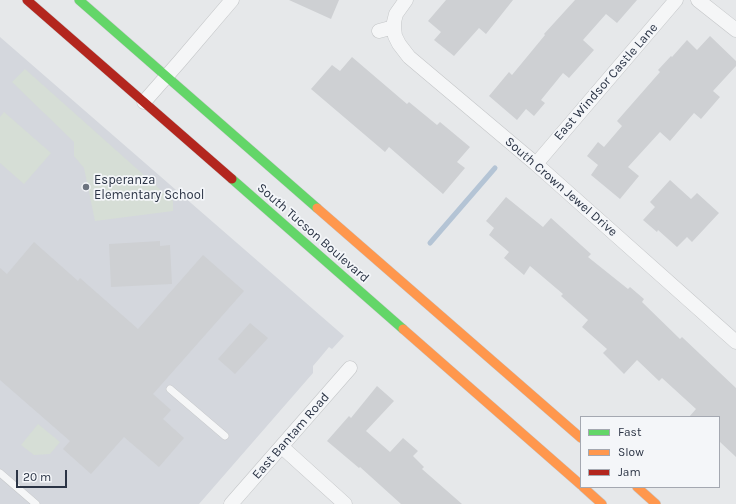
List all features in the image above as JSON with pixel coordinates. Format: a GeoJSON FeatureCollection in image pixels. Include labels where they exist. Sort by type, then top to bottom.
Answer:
{"type":"FeatureCollection","features":[{"type":"Feature","properties":{"kind":"main road","name":"South Tucson Boulevard"},"geometry":{"type":"LineString","coordinates":[[27,0],[580,484]]}},
{"type":"Feature","properties":{"kind":"main road","name":"South Tucson Boulevard"},"geometry":{"type":"LineString","coordinates":[[79,0],[580,437]]}},
{"type":"Feature","properties":{"kind":"main road","name":"South Tucson Boulevard"},"geometry":{"type":"LineString","coordinates":[[584,488],[602,504]]}},
{"type":"Feature","properties":{"kind":"main road"},"geometry":{"type":"LineString","coordinates":[[637,488],[656,504]]}},
{"type":"Feature","properties":{"kind":"street"},"geometry":{"type":"LineString","coordinates":[[144,102],[232,0]]}},
{"type":"Feature","properties":{"kind":"street"},"geometry":{"type":"LineString","coordinates":[[379,31],[394,27],[396,14],[406,0]]}},
{"type":"Feature","properties":{"kind":"street","name":"East Windsor Castle Lane"},"geometry":{"type":"LineString","coordinates":[[536,164],[676,0]]}},
{"type":"Feature","properties":{"kind":"street"},"geometry":{"type":"LineString","coordinates":[[698,0],[736,30]]}},
{"type":"Feature","properties":{"kind":"street","name":"South Crown Jewel Drive"},"geometry":{"type":"LineString","coordinates":[[394,27],[394,36],[409,57],[536,164],[736,342]]}},
{"type":"Feature","properties":{"kind":"street","name":"East Bantam Road"},"geometry":{"type":"LineString","coordinates":[[231,504],[350,368]]}},
{"type":"Feature","properties":{"kind":"street"},"geometry":{"type":"LineString","coordinates":[[282,447],[345,504]]}},
{"type":"Feature","properties":{"kind":"lane"},"geometry":{"type":"LineString","coordinates":[[170,389],[225,436]]}},
{"type":"Feature","properties":{"kind":"lane"},"geometry":{"type":"LineString","coordinates":[[0,472],[36,504]]}},
{"type":"Feature","properties":{"kind":"shaded area","name":"Esperanza Elementary School"},"geometry":{"type":"Polygon","coordinates":[[[0,37],[344,336],[332,349],[329,347],[313,366],[313,373],[199,504],[0,504],[0,37]]]}},
{"type":"Feature","properties":{"kind":"shaded area"},"geometry":{"type":"Polygon","coordinates":[[[25,69],[173,201],[173,211],[95,221],[84,168],[74,156],[74,142],[12,82],[25,69]]]}},
{"type":"Feature","properties":{"kind":"shaded area"},"geometry":{"type":"Polygon","coordinates":[[[4,112],[51,153],[24,184],[0,163],[0,117],[4,112]]]}},
{"type":"Feature","properties":{"kind":"shaded area"},"geometry":{"type":"Polygon","coordinates":[[[38,424],[60,442],[50,454],[34,455],[21,445],[38,424]]]}},
{"type":"Feature","properties":{"kind":"building"},"geometry":{"type":"Polygon","coordinates":[[[289,0],[339,0],[331,19],[289,0]]]}},
{"type":"Feature","properties":{"kind":"building"},"geometry":{"type":"Polygon","coordinates":[[[446,0],[513,0],[486,34],[479,28],[454,56],[434,40],[441,32],[428,21],[446,0]]]}},
{"type":"Feature","properties":{"kind":"building"},"geometry":{"type":"Polygon","coordinates":[[[575,0],[637,0],[617,23],[606,14],[583,40],[594,50],[569,78],[563,73],[541,100],[545,103],[534,116],[526,109],[517,120],[489,96],[509,72],[512,75],[545,35],[544,34],[575,0]]]}},
{"type":"Feature","properties":{"kind":"building"},"geometry":{"type":"Polygon","coordinates":[[[710,36],[736,61],[736,66],[713,91],[720,97],[701,119],[694,113],[670,141],[660,132],[628,167],[639,176],[620,199],[591,175],[598,165],[587,156],[598,142],[604,147],[622,126],[617,121],[660,72],[658,70],[687,40],[697,50],[710,36]]]}},
{"type":"Feature","properties":{"kind":"building"},"geometry":{"type":"Polygon","coordinates":[[[352,57],[407,104],[409,102],[437,125],[440,122],[470,147],[457,162],[465,168],[443,194],[389,147],[385,152],[311,89],[332,65],[340,71],[352,57]]]}},
{"type":"Feature","properties":{"kind":"building"},"geometry":{"type":"Polygon","coordinates":[[[670,180],[691,199],[697,193],[719,213],[692,242],[687,237],[677,247],[658,230],[657,232],[643,220],[655,207],[650,202],[670,180]]]}},
{"type":"Feature","properties":{"kind":"building"},"geometry":{"type":"Polygon","coordinates":[[[506,197],[543,227],[551,218],[591,254],[588,257],[628,289],[630,287],[644,299],[642,302],[680,339],[682,337],[736,388],[736,457],[720,442],[720,416],[690,416],[696,409],[662,378],[659,381],[637,360],[624,374],[603,353],[607,349],[582,327],[588,320],[561,296],[563,294],[530,266],[524,275],[504,258],[509,252],[489,235],[494,228],[486,221],[506,197]]]}},
{"type":"Feature","properties":{"kind":"building"},"geometry":{"type":"Polygon","coordinates":[[[160,241],[160,246],[170,245],[172,284],[111,287],[109,244],[160,241]]]}},
{"type":"Feature","properties":{"kind":"building"},"geometry":{"type":"Polygon","coordinates":[[[34,242],[78,281],[80,278],[138,329],[203,255],[244,291],[153,394],[171,410],[163,419],[184,438],[159,467],[124,437],[91,474],[63,449],[70,441],[0,380],[0,268],[7,274],[34,242]]]}},
{"type":"Feature","properties":{"kind":"building"},"geometry":{"type":"Polygon","coordinates":[[[250,323],[268,338],[235,374],[218,359],[250,323]]]}},
{"type":"Feature","properties":{"kind":"building"},"geometry":{"type":"Polygon","coordinates":[[[377,386],[394,401],[366,431],[390,452],[403,438],[418,451],[413,456],[424,467],[422,469],[462,504],[401,504],[360,467],[359,468],[327,441],[349,416],[351,418],[377,386]]]}},
{"type":"Feature","properties":{"kind":"waterway"},"geometry":{"type":"LineString","coordinates":[[430,243],[495,168]]}},
{"type":"Feature","properties":{"kind":"traffic: fast"},"geometry":{"type":"LineString","coordinates":[[79,0],[317,208]]}},
{"type":"Feature","properties":{"kind":"traffic: fast"},"geometry":{"type":"LineString","coordinates":[[232,179],[403,329]]}},
{"type":"Feature","properties":{"kind":"traffic: slow"},"geometry":{"type":"LineString","coordinates":[[317,208],[580,437]]}},
{"type":"Feature","properties":{"kind":"traffic: slow"},"geometry":{"type":"LineString","coordinates":[[403,329],[580,484]]}},
{"type":"Feature","properties":{"kind":"traffic: slow"},"geometry":{"type":"LineString","coordinates":[[584,488],[602,504]]}},
{"type":"Feature","properties":{"kind":"traffic: slow"},"geometry":{"type":"LineString","coordinates":[[638,488],[656,504]]}},
{"type":"Feature","properties":{"kind":"traffic: jam"},"geometry":{"type":"LineString","coordinates":[[27,0],[232,179]]}},
{"type":"Feature","properties":{"kind":"place","name":"Esperanza Elementary School"},"geometry":{"type":"Point","coordinates":[86,187]}}]}
